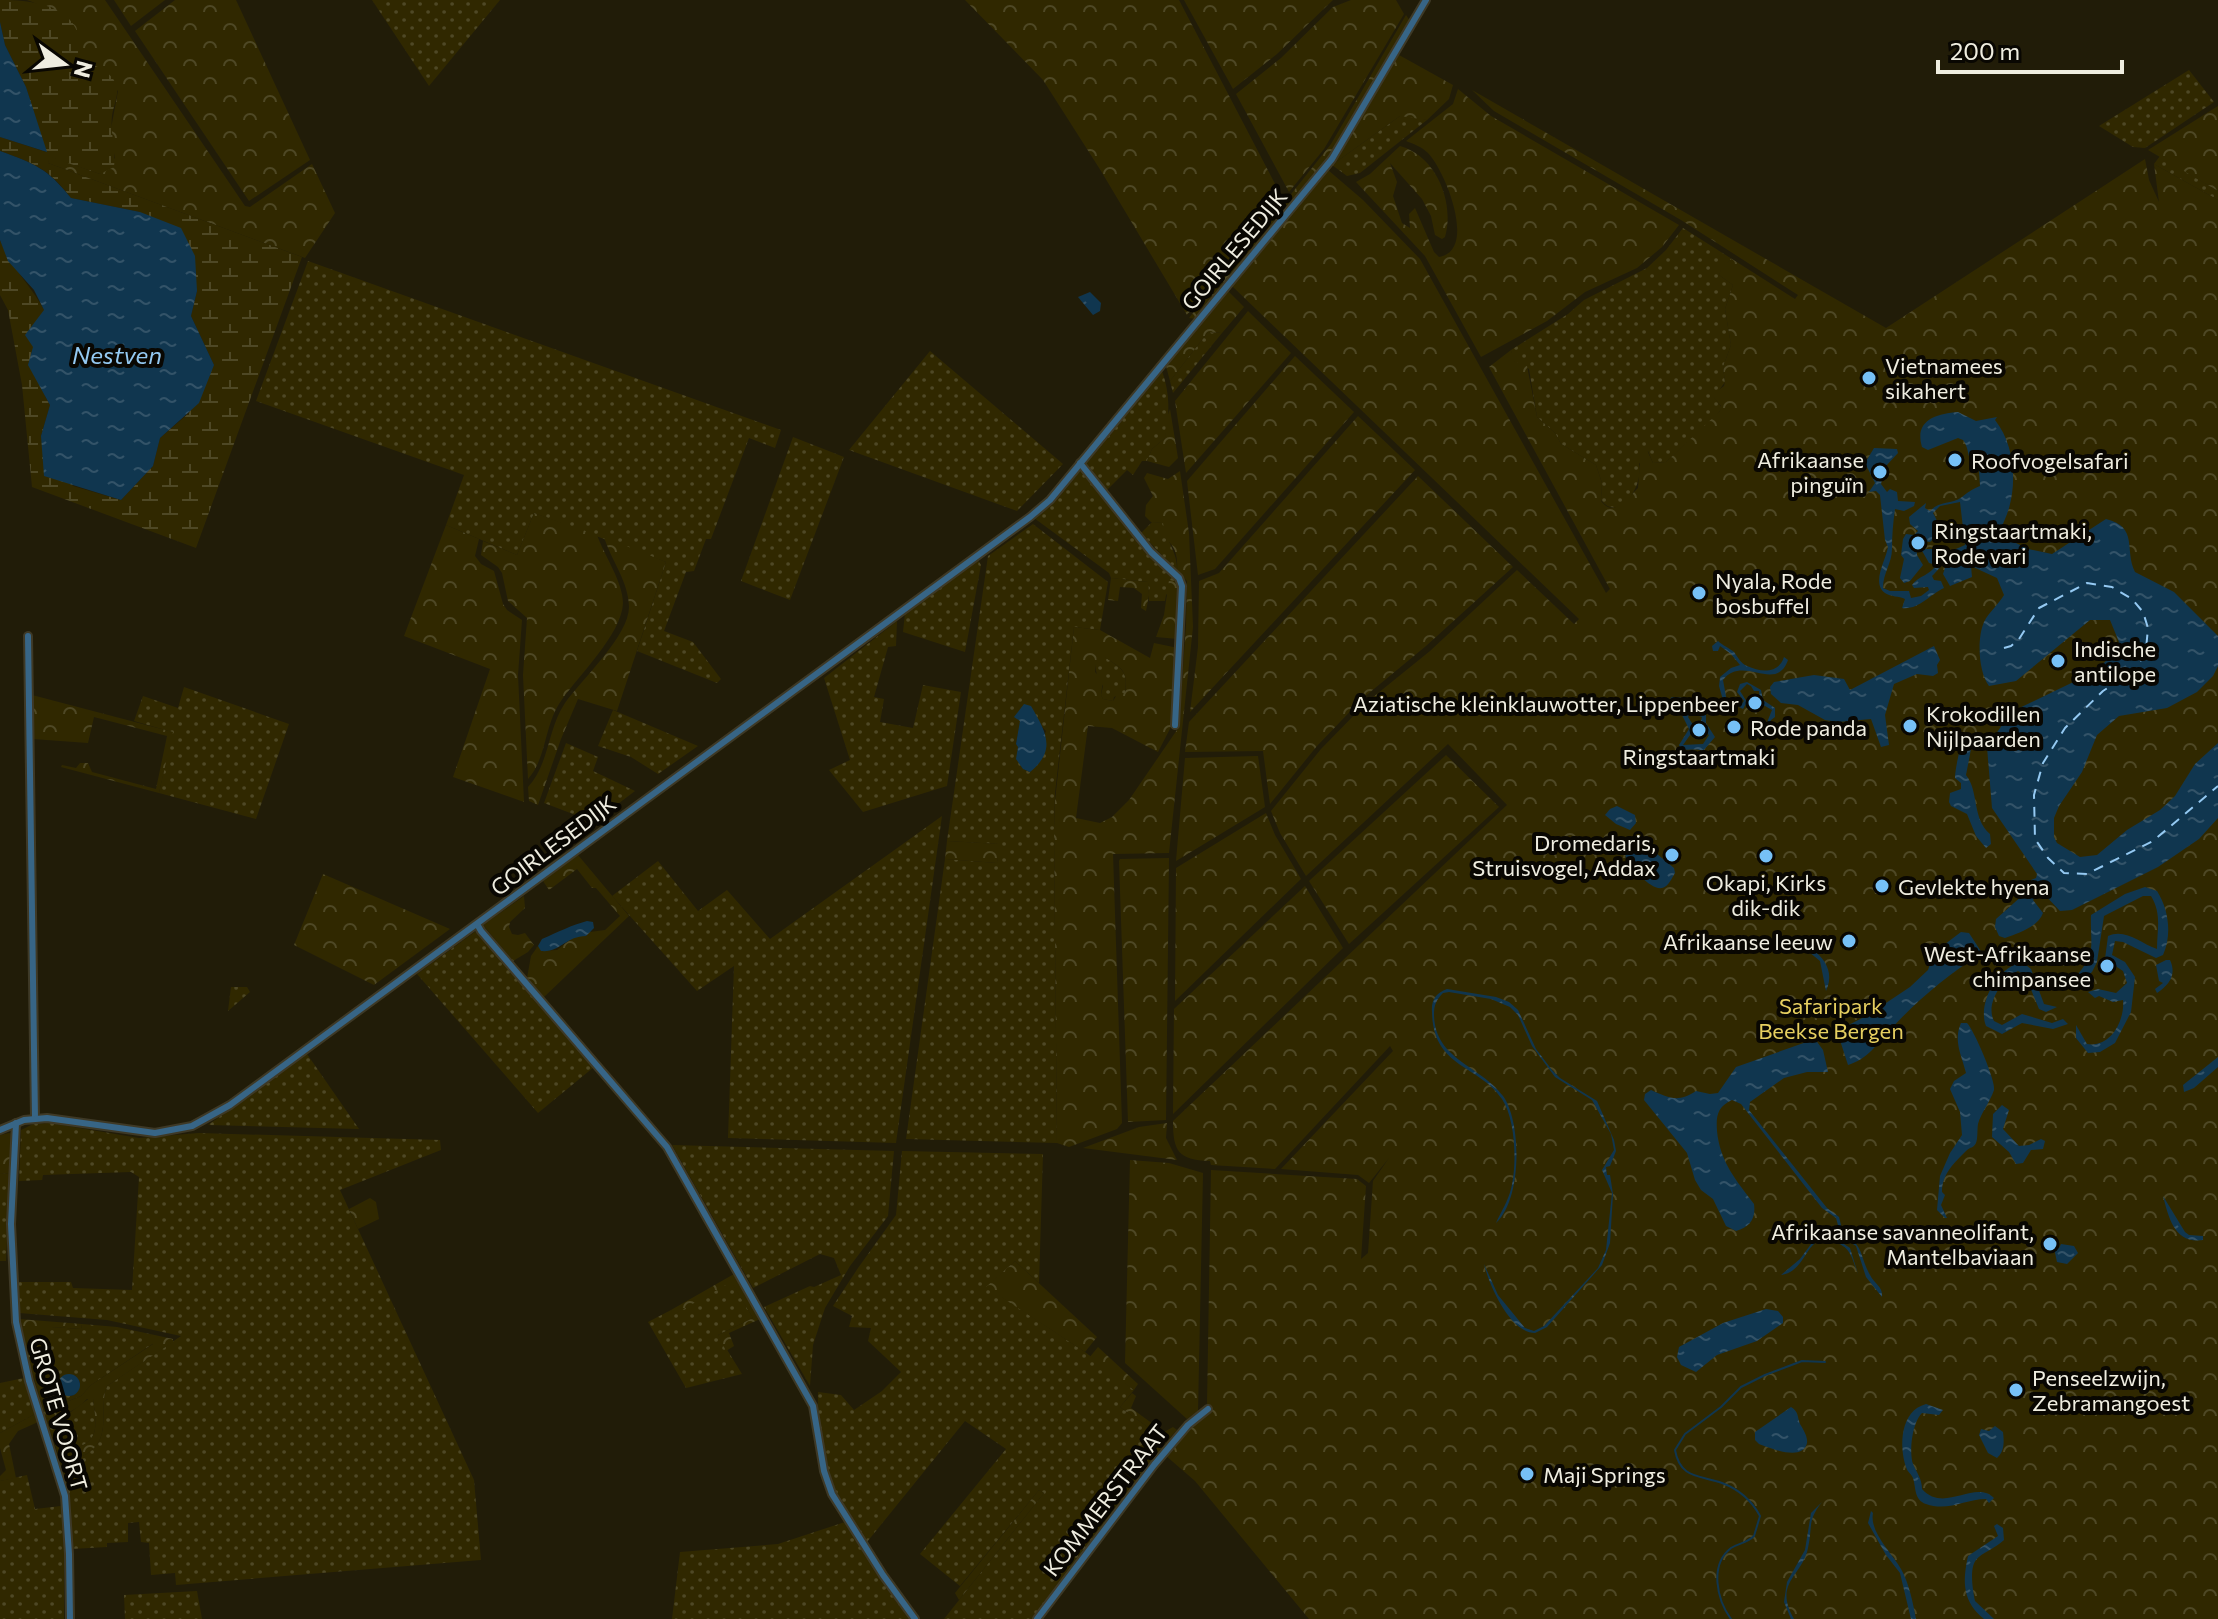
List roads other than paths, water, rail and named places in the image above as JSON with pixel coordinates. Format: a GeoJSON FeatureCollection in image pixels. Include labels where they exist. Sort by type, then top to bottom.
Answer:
{"type":"FeatureCollection","features":[{"type":"Feature","properties":{"kind":"street","name":"GOIRLESEDIJK"},"geometry":{"type":"LineString","coordinates":[[0,1130],[35,1118],[155,1133],[192,1126],[230,1105],[1030,517],[1050,500],[1332,159],[1426,0]]}},
{"type":"Feature","properties":{"kind":"street"},"geometry":{"type":"LineString","coordinates":[[1080,463],[1151,552],[1179,578],[1182,586],[1175,725]]}},
{"type":"Feature","properties":{"kind":"street"},"geometry":{"type":"LineString","coordinates":[[28,636],[35,1118]]}},
{"type":"Feature","properties":{"kind":"street"},"geometry":{"type":"LineString","coordinates":[[477,924],[661,1138],[813,1406],[824,1471],[832,1494],[915,1619]]}},
{"type":"Feature","properties":{"kind":"street","name":"GROTE VOORT"},"geometry":{"type":"LineString","coordinates":[[16,1123],[11,1224],[16,1322],[29,1381],[65,1496],[70,1619]]}},
{"type":"Feature","properties":{"kind":"street","name":"KOMMERSTRAAT"},"geometry":{"type":"LineString","coordinates":[[1037,1619],[1162,1455],[1188,1425],[1208,1409]]}},
{"type":"Feature","properties":{"kind":"water"},"geometry":{"type":"Polygon","coordinates":[[[0,22],[5,45],[26,87],[47,152],[0,137],[0,22]]]}},
{"type":"Feature","properties":{"kind":"water","name":"Nestven"},"geometry":{"type":"Polygon","coordinates":[[[0,151],[40,168],[71,198],[140,212],[181,228],[195,256],[197,291],[191,316],[214,365],[199,403],[160,438],[153,466],[121,500],[44,476],[41,436],[50,405],[28,365],[33,347],[25,335],[44,310],[34,290],[8,261],[0,240],[0,151]]]}},
{"type":"Feature","properties":{"kind":"water"},"geometry":{"type":"Polygon","coordinates":[[[1090,292],[1101,303],[1100,311],[1093,315],[1078,297],[1090,292]]]}},
{"type":"Feature","properties":{"kind":"water"},"geometry":{"type":"Polygon","coordinates":[[[1958,412],[1976,421],[1997,417],[1995,420],[2010,451],[2013,486],[2000,533],[2002,536],[2028,549],[2052,554],[2106,519],[2116,523],[2127,533],[2135,572],[2174,592],[2218,636],[2218,666],[2197,692],[2167,708],[2119,716],[2097,735],[2082,772],[2059,806],[2054,818],[2054,837],[2057,843],[2080,857],[2097,855],[2127,830],[2160,810],[2175,796],[2195,764],[2218,743],[2218,818],[2199,839],[2158,867],[2072,910],[2060,911],[2043,893],[2039,893],[2033,900],[2043,913],[2037,922],[2005,938],[1999,936],[1996,919],[2033,886],[2031,880],[2037,874],[1992,808],[1987,747],[2011,712],[2092,673],[2107,660],[2119,642],[2110,620],[2090,620],[2016,681],[1989,686],[1981,663],[1982,629],[2004,595],[1997,578],[1971,566],[1972,577],[1950,586],[1943,574],[1945,568],[1956,558],[1969,564],[1967,551],[1950,556],[1932,576],[1934,580],[1941,581],[1944,588],[1914,607],[1902,608],[1905,599],[1881,589],[1879,577],[1888,547],[1880,495],[1876,491],[1869,492],[1875,483],[1865,463],[1874,448],[1897,449],[1898,453],[1885,467],[1881,484],[1887,492],[1890,489],[1897,492],[1898,501],[1915,502],[1914,506],[1904,511],[1895,509],[1892,554],[1883,588],[1909,591],[1911,598],[1921,596],[1929,590],[1928,587],[1914,588],[1912,585],[1936,565],[1929,563],[1921,549],[1936,549],[1940,556],[1965,545],[1960,502],[1940,506],[1933,513],[1938,525],[1937,532],[1930,542],[1923,541],[1920,536],[1916,539],[1917,555],[1923,565],[1910,581],[1904,583],[1900,578],[1904,559],[1901,555],[1903,539],[1906,534],[1914,535],[1918,531],[1910,524],[1909,517],[1926,503],[1925,508],[1930,511],[1938,505],[1958,499],[1980,486],[1979,471],[1972,464],[1963,440],[1958,438],[1928,450],[1922,447],[1921,430],[1929,420],[1958,412]]]}},
{"type":"Feature","properties":{"kind":"water"},"geometry":{"type":"Polygon","coordinates":[[[1718,641],[1753,668],[1774,669],[1784,657],[1788,660],[1783,670],[1776,674],[1731,673],[1723,680],[1727,702],[1705,709],[1693,703],[1670,699],[1697,699],[1710,705],[1723,700],[1720,677],[1740,665],[1720,646],[1718,651],[1713,651],[1712,646],[1718,641]]]}},
{"type":"Feature","properties":{"kind":"water"},"geometry":{"type":"Polygon","coordinates":[[[1934,646],[1940,660],[1938,673],[1933,676],[1917,674],[1894,684],[1885,715],[1889,745],[1881,747],[1871,719],[1825,720],[1798,705],[1781,703],[1771,694],[1770,687],[1774,682],[1814,675],[1844,679],[1850,690],[1934,646]]]}},
{"type":"Feature","properties":{"kind":"water"},"geometry":{"type":"Polygon","coordinates":[[[1747,682],[1761,690],[1763,700],[1775,708],[1775,717],[1764,736],[1772,710],[1760,703],[1759,691],[1754,691],[1747,684],[1740,691],[1747,702],[1743,709],[1739,707],[1744,701],[1737,692],[1740,684],[1747,682]]]}},
{"type":"Feature","properties":{"kind":"water"},"geometry":{"type":"Polygon","coordinates":[[[1024,704],[1031,706],[1046,740],[1044,756],[1030,772],[1023,769],[1016,759],[1020,721],[1014,717],[1024,704]]]}},
{"type":"Feature","properties":{"kind":"water"},"geometry":{"type":"Polygon","coordinates":[[[1689,708],[1706,715],[1706,723],[1715,737],[1703,751],[1681,749],[1679,745],[1689,729],[1681,713],[1689,708]],[[1690,713],[1688,717],[1695,728],[1683,745],[1703,744],[1709,735],[1699,728],[1702,717],[1690,713]]]}},
{"type":"Feature","properties":{"kind":"water"},"geometry":{"type":"Polygon","coordinates":[[[1968,744],[1971,749],[1966,775],[1973,789],[1980,821],[1990,834],[1991,844],[1986,848],[1976,836],[1967,814],[1949,802],[1950,793],[1961,789],[1961,783],[1955,778],[1958,756],[1962,745],[1968,744]]]}},
{"type":"Feature","properties":{"kind":"water"},"geometry":{"type":"Polygon","coordinates":[[[1617,806],[1635,815],[1636,823],[1630,830],[1605,815],[1617,806]]]}},
{"type":"Feature","properties":{"kind":"water"},"geometry":{"type":"Polygon","coordinates":[[[1639,839],[1674,868],[1675,873],[1664,887],[1657,888],[1647,882],[1626,860],[1625,850],[1633,840],[1639,839]]]}},
{"type":"Feature","properties":{"kind":"water"},"geometry":{"type":"Polygon","coordinates":[[[2145,887],[2157,891],[2164,906],[2168,923],[2166,947],[2163,955],[2156,958],[2115,941],[2112,955],[2125,962],[2135,977],[2131,1012],[2115,1043],[2100,1052],[2088,1053],[2076,1038],[2076,1025],[2087,1044],[2096,1044],[2115,1031],[2122,1016],[2123,1000],[2113,1002],[2099,996],[2095,998],[2088,992],[2098,989],[2116,993],[2127,983],[2123,971],[2105,959],[2108,936],[2126,935],[2157,949],[2158,929],[2157,909],[2151,896],[2143,896],[2104,916],[2097,962],[2092,972],[2076,986],[2071,982],[2091,950],[2091,915],[2125,894],[2145,887]]]}},
{"type":"Feature","properties":{"kind":"water"},"geometry":{"type":"Polygon","coordinates":[[[587,921],[593,922],[594,928],[586,936],[548,951],[541,951],[538,946],[542,939],[587,921]]]}},
{"type":"Feature","properties":{"kind":"water"},"geometry":{"type":"Polygon","coordinates":[[[1961,932],[1969,933],[1982,953],[1922,998],[1867,1055],[1848,1065],[1837,1031],[1910,987],[1928,970],[1928,953],[1936,951],[1961,932]]]}},
{"type":"Feature","properties":{"kind":"water"},"geometry":{"type":"Polygon","coordinates":[[[1793,939],[1816,952],[1827,966],[1829,982],[1826,991],[1820,961],[1789,942],[1793,939]]]}},
{"type":"Feature","properties":{"kind":"water"},"geometry":{"type":"Polygon","coordinates":[[[2170,960],[2172,965],[2172,975],[2157,993],[2155,989],[2163,983],[2159,981],[2156,965],[2170,960]]]}},
{"type":"Feature","properties":{"kind":"water"},"geometry":{"type":"Polygon","coordinates":[[[2022,962],[2031,969],[2044,1004],[2057,1007],[2046,1012],[2039,1009],[2025,975],[2018,971],[2006,980],[1993,1000],[1994,1021],[2002,1025],[2022,1014],[2052,1023],[2063,1019],[2068,1024],[2053,1029],[2022,1023],[2002,1034],[1986,1026],[1984,1007],[1992,987],[2005,971],[2022,962]]]}},
{"type":"Feature","properties":{"kind":"water"},"geometry":{"type":"Polygon","coordinates":[[[1447,989],[1496,997],[1518,1010],[1536,1049],[1552,1070],[1597,1101],[1614,1140],[1616,1151],[1610,1166],[1606,1167],[1613,1194],[1610,1243],[1602,1265],[1547,1327],[1535,1333],[1526,1331],[1509,1317],[1496,1295],[1484,1264],[1498,1295],[1525,1328],[1534,1331],[1544,1326],[1598,1268],[1606,1250],[1612,1193],[1602,1170],[1614,1150],[1611,1134],[1592,1100],[1555,1077],[1532,1046],[1518,1015],[1510,1007],[1491,999],[1443,993],[1434,1008],[1436,1030],[1442,1042],[1503,1096],[1514,1124],[1515,1180],[1505,1212],[1496,1223],[1513,1179],[1514,1143],[1510,1119],[1502,1099],[1492,1088],[1448,1055],[1440,1044],[1434,1030],[1432,1004],[1437,995],[1447,989]]]}},
{"type":"Feature","properties":{"kind":"water"},"geometry":{"type":"Polygon","coordinates":[[[1961,1023],[1967,1023],[1974,1035],[1994,1090],[1979,1120],[1976,1143],[1946,1174],[1941,1205],[1945,1218],[1937,1210],[1940,1176],[1962,1135],[1960,1112],[1950,1089],[1954,1081],[1966,1073],[1958,1042],[1961,1023]]]}},
{"type":"Feature","properties":{"kind":"water"},"geometry":{"type":"Polygon","coordinates":[[[1815,1039],[1823,1050],[1828,1072],[1807,1072],[1784,1078],[1750,1102],[1749,1110],[1827,1208],[1839,1217],[1843,1233],[1858,1247],[1882,1297],[1866,1277],[1856,1246],[1841,1236],[1836,1218],[1822,1208],[1741,1104],[1732,1100],[1727,1103],[1718,1112],[1717,1121],[1725,1161],[1754,1204],[1751,1222],[1736,1231],[1726,1226],[1713,1199],[1701,1190],[1695,1180],[1687,1153],[1644,1100],[1645,1094],[1651,1090],[1674,1098],[1696,1091],[1718,1093],[1736,1067],[1815,1039]]]}},
{"type":"Feature","properties":{"kind":"water"},"geometry":{"type":"Polygon","coordinates":[[[2218,1057],[2218,1067],[2194,1088],[2184,1092],[2183,1085],[2218,1057]]]}},
{"type":"Feature","properties":{"kind":"water"},"geometry":{"type":"Polygon","coordinates":[[[2002,1105],[2009,1110],[2003,1129],[2019,1146],[2041,1139],[2045,1141],[2043,1149],[2031,1150],[2023,1163],[2016,1164],[2009,1152],[1992,1137],[1993,1114],[2002,1105]]]}},
{"type":"Feature","properties":{"kind":"water"},"geometry":{"type":"Polygon","coordinates":[[[2163,1196],[2185,1232],[2203,1236],[2203,1240],[2193,1240],[2180,1234],[2171,1221],[2163,1196]]]}},
{"type":"Feature","properties":{"kind":"water"},"geometry":{"type":"Polygon","coordinates":[[[1819,1236],[1850,1248],[1858,1274],[1847,1249],[1819,1241],[1794,1269],[1781,1275],[1800,1259],[1819,1236]]]}},
{"type":"Feature","properties":{"kind":"water"},"geometry":{"type":"Polygon","coordinates":[[[2061,1244],[2074,1246],[2078,1253],[2067,1264],[2057,1262],[2054,1248],[2059,1248],[2061,1244]]]}},
{"type":"Feature","properties":{"kind":"water"},"geometry":{"type":"Polygon","coordinates":[[[1766,1309],[1778,1311],[1783,1323],[1757,1341],[1717,1355],[1696,1372],[1681,1365],[1677,1357],[1679,1347],[1723,1323],[1766,1309]]]}},
{"type":"Feature","properties":{"kind":"water"},"geometry":{"type":"Polygon","coordinates":[[[69,1374],[77,1377],[80,1385],[77,1393],[69,1396],[61,1393],[58,1385],[61,1377],[69,1374]]]}},
{"type":"Feature","properties":{"kind":"water"},"geometry":{"type":"Polygon","coordinates":[[[1926,1404],[1943,1410],[1939,1415],[1922,1413],[1914,1430],[1912,1458],[1922,1489],[1940,1498],[1986,1493],[1994,1498],[1989,1503],[1986,1499],[1942,1507],[1919,1500],[1913,1478],[1906,1467],[1902,1440],[1906,1421],[1917,1408],[1926,1404]]]}},
{"type":"Feature","properties":{"kind":"water"},"geometry":{"type":"Polygon","coordinates":[[[1791,1407],[1797,1412],[1806,1436],[1804,1449],[1793,1453],[1759,1444],[1755,1440],[1755,1432],[1791,1407]]]}},
{"type":"Feature","properties":{"kind":"water"},"geometry":{"type":"Polygon","coordinates":[[[1995,1426],[2003,1432],[2004,1439],[2003,1449],[1997,1458],[1988,1453],[1979,1435],[1981,1429],[1989,1431],[1995,1426]]]}},
{"type":"Feature","properties":{"kind":"water"},"geometry":{"type":"Polygon","coordinates":[[[1822,1502],[1812,1519],[1805,1558],[1788,1588],[1788,1607],[1794,1619],[1791,1619],[1784,1602],[1787,1582],[1805,1550],[1811,1513],[1822,1502]]]}},
{"type":"Feature","properties":{"kind":"water"},"geometry":{"type":"Polygon","coordinates":[[[1871,1511],[1874,1528],[1904,1575],[1916,1619],[1911,1619],[1900,1573],[1868,1523],[1871,1511]]]}},
{"type":"Feature","properties":{"kind":"water"},"geometry":{"type":"Polygon","coordinates":[[[1997,1524],[2003,1528],[2004,1540],[1978,1557],[1973,1568],[1975,1601],[1994,1619],[1984,1619],[1968,1599],[1966,1566],[1968,1556],[1998,1536],[1994,1526],[1997,1524]]]}},
{"type":"Feature","properties":{"kind":"waterway"},"geometry":{"type":"LineString","coordinates":[[1731,1619],[1719,1593],[1720,1564],[1731,1548],[1754,1536],[1760,1516],[1749,1501],[1734,1489],[1686,1471],[1675,1450],[1685,1434],[1721,1407],[1741,1387],[1802,1361],[1825,1362]]}},
{"type":"Feature","properties":{"kind":"place","name":"Vietnamees sikahert"},"geometry":{"type":"Point","coordinates":[1869,378]}},
{"type":"Feature","properties":{"kind":"place","name":"Roofvogelsafari"},"geometry":{"type":"Point","coordinates":[1955,460]}},
{"type":"Feature","properties":{"kind":"place","name":"Afrikaanse pinguïn"},"geometry":{"type":"Point","coordinates":[1880,472]}},
{"type":"Feature","properties":{"kind":"place","name":"Ringstaartmaki, Rode vari"},"geometry":{"type":"Point","coordinates":[1918,543]}},
{"type":"Feature","properties":{"kind":"place","name":"Nyala, Rode bosbuffel"},"geometry":{"type":"Point","coordinates":[1699,593]}},
{"type":"Feature","properties":{"kind":"place","name":"Indische antilope"},"geometry":{"type":"Point","coordinates":[2058,661]}},
{"type":"Feature","properties":{"kind":"place","name":"Aziatische kleinklauwotter, Lippenbeer"},"geometry":{"type":"Point","coordinates":[1755,703]}},
{"type":"Feature","properties":{"kind":"place","name":"Krokodillen Nijlpaarden"},"geometry":{"type":"Point","coordinates":[1910,726]}},
{"type":"Feature","properties":{"kind":"place","name":"Rode panda"},"geometry":{"type":"Point","coordinates":[1734,727]}},
{"type":"Feature","properties":{"kind":"place","name":"Ringstaartmaki"},"geometry":{"type":"Point","coordinates":[1699,730]}},
{"type":"Feature","properties":{"kind":"place","name":"Dromedaris, Struisvogel, Addax"},"geometry":{"type":"Point","coordinates":[1672,855]}},
{"type":"Feature","properties":{"kind":"place","name":"Okapi, Kirks dik-dik"},"geometry":{"type":"Point","coordinates":[1766,856]}},
{"type":"Feature","properties":{"kind":"place","name":"Gevlekte hyena"},"geometry":{"type":"Point","coordinates":[1882,886]}},
{"type":"Feature","properties":{"kind":"place","name":"Afrikaanse leeuw"},"geometry":{"type":"Point","coordinates":[1849,941]}},
{"type":"Feature","properties":{"kind":"place","name":"West-Afrikaanse chimpansee"},"geometry":{"type":"Point","coordinates":[2107,966]}},
{"type":"Feature","properties":{"kind":"place","name":"Afrikaanse savanneolifant, Mantelbaviaan"},"geometry":{"type":"Point","coordinates":[2050,1244]}},
{"type":"Feature","properties":{"kind":"place","name":"Penseelzwijn, Zebramangoest"},"geometry":{"type":"Point","coordinates":[2016,1390]}},
{"type":"Feature","properties":{"kind":"place","name":"Maji Springs"},"geometry":{"type":"Point","coordinates":[1527,1474]}},
{"type":"Feature","properties":{"kind":"park label","name":"Safaripark Beekse Bergen"},"geometry":{"type":"Point","coordinates":[1831,1018]}}]}
